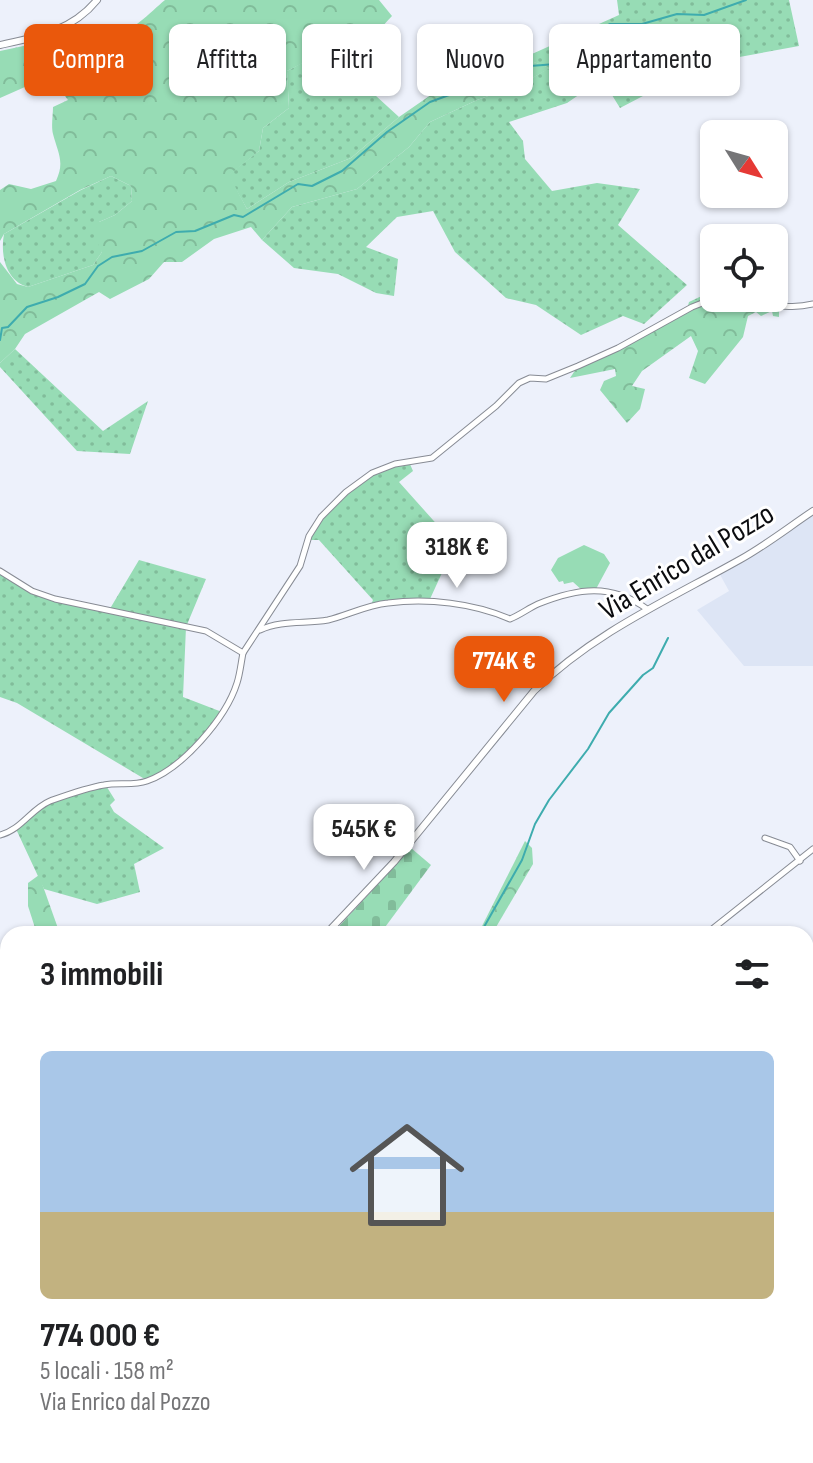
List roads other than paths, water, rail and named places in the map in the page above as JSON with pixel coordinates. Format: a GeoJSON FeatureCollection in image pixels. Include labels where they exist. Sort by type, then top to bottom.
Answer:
{"type":"FeatureCollection","features":[{"type":"Feature","properties":{"kind":"street"},"geometry":{"type":"LineString","coordinates":[[0,45],[43,36],[65,27],[82,16],[97,0]]}},
{"type":"Feature","properties":{"kind":"street"},"geometry":{"type":"LineString","coordinates":[[0,835],[16,829],[37,808],[50,802],[105,784],[148,781],[179,761],[202,740],[228,703],[237,683],[243,653],[300,566],[309,536],[321,517],[355,485],[372,473],[395,464],[432,458],[496,406],[519,383],[530,378],[546,379],[578,366],[700,304]]}},
{"type":"Feature","properties":{"kind":"street"},"geometry":{"type":"LineString","coordinates":[[788,308],[813,304]]}},
{"type":"Feature","properties":{"kind":"street","name":"Via Enrico dal Pozzo"},"geometry":{"type":"LineString","coordinates":[[334,926],[394,862],[534,691],[568,662],[647,609],[743,558],[813,511]]}},
{"type":"Feature","properties":{"kind":"street"},"geometry":{"type":"LineString","coordinates":[[0,571],[32,591],[55,599],[206,631],[243,653]]}},
{"type":"Feature","properties":{"kind":"street"},"geometry":{"type":"LineString","coordinates":[[257,631],[270,625],[328,619],[387,603],[441,602],[485,610],[510,619],[538,604],[594,589],[623,595],[647,609]]}},
{"type":"Feature","properties":{"kind":"street"},"geometry":{"type":"LineString","coordinates":[[765,838],[790,847],[800,861]]}},
{"type":"Feature","properties":{"kind":"street"},"geometry":{"type":"LineString","coordinates":[[716,926],[813,849]]}},
{"type":"Feature","properties":{"kind":"waterway"},"geometry":{"type":"LineString","coordinates":[[0,340],[2,328],[8,327],[27,307],[85,284],[98,266],[112,257],[142,251],[176,232],[195,231],[234,215],[243,217],[298,184],[312,186],[342,171],[387,132],[430,102],[479,84],[499,82],[530,66],[556,64],[569,52],[569,46],[610,24],[642,24],[677,14],[704,15],[746,0]]}},
{"type":"Feature","properties":{"kind":"waterway"},"geometry":{"type":"LineString","coordinates":[[485,926],[522,860],[535,824],[549,800],[588,749],[609,713],[653,668],[668,638]]}}]}
